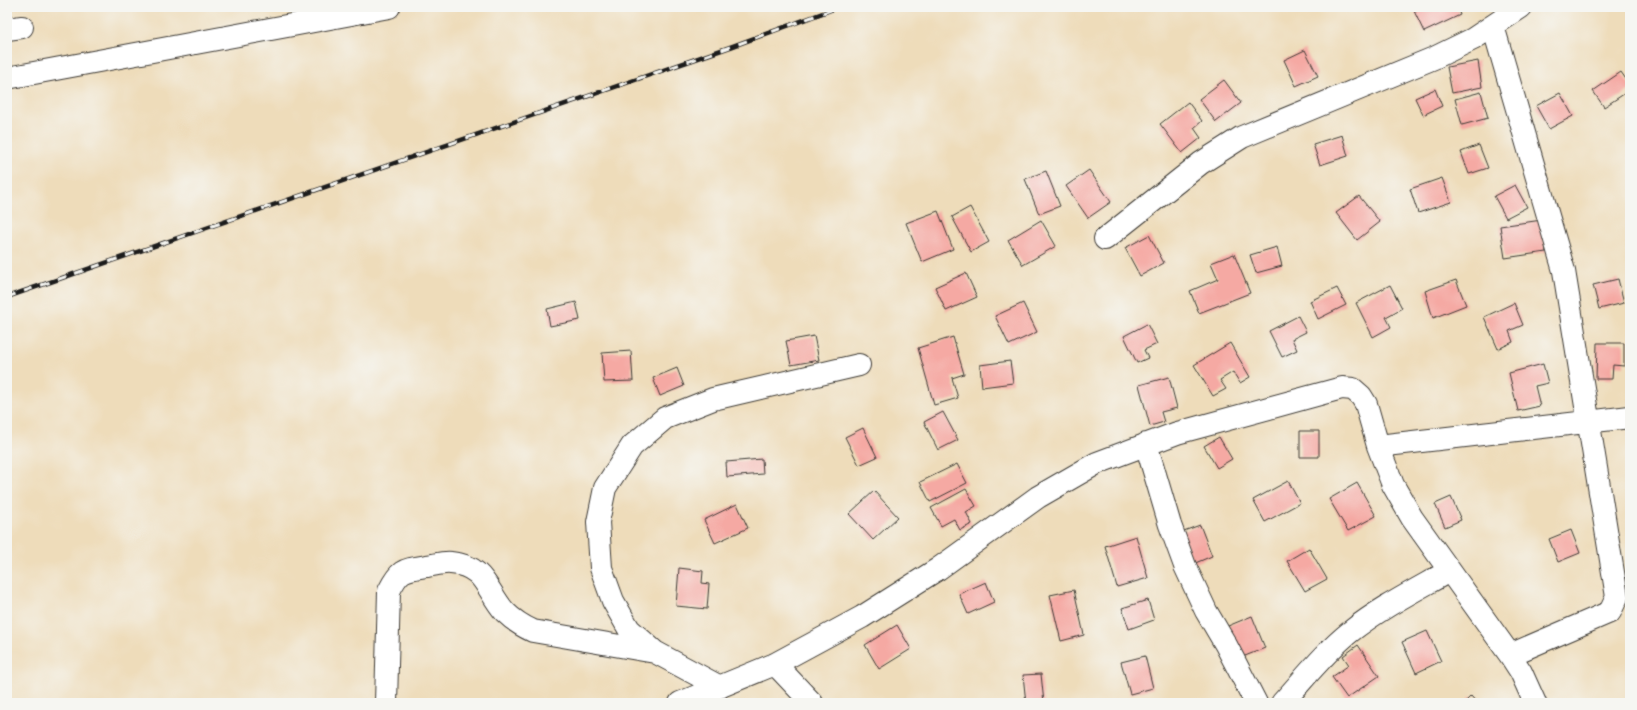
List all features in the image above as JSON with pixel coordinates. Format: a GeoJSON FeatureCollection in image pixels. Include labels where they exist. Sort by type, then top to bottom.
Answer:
{"type":"FeatureCollection","features":[{"type":"Feature","properties":{"kind":"street"},"geometry":{"type":"LineString","coordinates":[[7,78],[389,7]]}},
{"type":"Feature","properties":{"kind":"street"},"geometry":{"type":"LineString","coordinates":[[1104,239],[1201,163],[1242,137],[1434,58],[1473,39],[1521,7]]}},
{"type":"Feature","properties":{"kind":"street"},"geometry":{"type":"LineString","coordinates":[[1493,26],[1564,271],[1617,597],[1610,612],[1510,655]]}},
{"type":"Feature","properties":{"kind":"street"},"geometry":{"type":"LineString","coordinates":[[720,687],[655,652],[629,629],[613,601],[601,568],[598,522],[605,488],[632,446],[665,418],[713,399],[859,365]]}},
{"type":"Feature","properties":{"kind":"street"},"geometry":{"type":"LineString","coordinates":[[680,703],[775,664],[874,609],[938,569],[1038,497],[1097,463],[1177,433],[1342,388],[1353,389],[1361,396],[1366,404],[1378,446],[1393,486],[1412,518],[1510,655],[1521,672],[1535,703]]}},
{"type":"Feature","properties":{"kind":"street"},"geometry":{"type":"LineString","coordinates":[[1378,446],[1630,418]]}},
{"type":"Feature","properties":{"kind":"street"},"geometry":{"type":"LineString","coordinates":[[1146,444],[1170,525],[1185,566],[1206,611],[1226,645],[1256,703]]}},
{"type":"Feature","properties":{"kind":"street"},"geometry":{"type":"LineString","coordinates":[[386,703],[389,591],[396,578],[405,570],[450,562],[468,567],[481,575],[504,611],[517,624],[533,631],[655,652]]}},
{"type":"Feature","properties":{"kind":"street"},"geometry":{"type":"LineString","coordinates":[[1282,703],[1350,632],[1380,611],[1449,571]]}},
{"type":"Feature","properties":{"kind":"street"},"geometry":{"type":"LineString","coordinates":[[775,664],[812,703]]}},
{"type":"Feature","properties":{"kind":"building"},"geometry":{"type":"Polygon","coordinates":[[[1423,7],[1457,7],[1460,15],[1424,32],[1414,11],[1423,7]]]}},
{"type":"Feature","properties":{"kind":"building"},"geometry":{"type":"Polygon","coordinates":[[[1305,50],[1318,76],[1296,86],[1284,60],[1305,50]]]}},
{"type":"Feature","properties":{"kind":"building"},"geometry":{"type":"Polygon","coordinates":[[[1478,61],[1482,87],[1452,93],[1447,67],[1478,61]]]}},
{"type":"Feature","properties":{"kind":"building"},"geometry":{"type":"Polygon","coordinates":[[[1621,72],[1630,85],[1630,90],[1604,107],[1593,91],[1621,72]]]}},
{"type":"Feature","properties":{"kind":"building"},"geometry":{"type":"Polygon","coordinates":[[[1224,80],[1241,103],[1216,122],[1199,99],[1224,80]]]}},
{"type":"Feature","properties":{"kind":"building"},"geometry":{"type":"Polygon","coordinates":[[[1435,89],[1442,106],[1423,115],[1415,98],[1435,89]]]}},
{"type":"Feature","properties":{"kind":"building"},"geometry":{"type":"Polygon","coordinates":[[[1481,92],[1488,118],[1462,125],[1455,99],[1481,92]]]}},
{"type":"Feature","properties":{"kind":"building"},"geometry":{"type":"Polygon","coordinates":[[[1560,93],[1573,116],[1549,129],[1536,106],[1560,93]]]}},
{"type":"Feature","properties":{"kind":"building"},"geometry":{"type":"Polygon","coordinates":[[[1188,102],[1202,121],[1194,128],[1201,138],[1182,153],[1160,124],[1188,102]]]}},
{"type":"Feature","properties":{"kind":"building"},"geometry":{"type":"Polygon","coordinates":[[[1342,135],[1348,156],[1320,165],[1313,144],[1342,135]]]}},
{"type":"Feature","properties":{"kind":"building"},"geometry":{"type":"Polygon","coordinates":[[[1479,145],[1488,168],[1469,174],[1461,152],[1479,145]]]}},
{"type":"Feature","properties":{"kind":"building"},"geometry":{"type":"Polygon","coordinates":[[[1089,170],[1111,202],[1088,218],[1066,186],[1089,170]]]}},
{"type":"Feature","properties":{"kind":"building"},"geometry":{"type":"Polygon","coordinates":[[[1046,171],[1060,206],[1039,214],[1025,179],[1046,171]]]}},
{"type":"Feature","properties":{"kind":"building"},"geometry":{"type":"Polygon","coordinates":[[[1442,178],[1451,202],[1418,213],[1410,189],[1442,178]]]}},
{"type":"Feature","properties":{"kind":"building"},"geometry":{"type":"Polygon","coordinates":[[[1515,185],[1527,207],[1506,218],[1494,196],[1515,185]]]}},
{"type":"Feature","properties":{"kind":"building"},"geometry":{"type":"Polygon","coordinates":[[[1359,196],[1380,222],[1357,240],[1336,213],[1359,196]]]}},
{"type":"Feature","properties":{"kind":"building"},"geometry":{"type":"Polygon","coordinates":[[[970,207],[989,242],[971,252],[952,217],[970,207]]]}},
{"type":"Feature","properties":{"kind":"building"},"geometry":{"type":"Polygon","coordinates":[[[938,211],[953,249],[922,262],[906,223],[938,211]]]}},
{"type":"Feature","properties":{"kind":"building"},"geometry":{"type":"Polygon","coordinates":[[[1041,220],[1056,246],[1023,265],[1008,240],[1041,220]]]}},
{"type":"Feature","properties":{"kind":"building"},"geometry":{"type":"Polygon","coordinates":[[[1542,220],[1546,252],[1505,258],[1500,226],[1542,220]]]}},
{"type":"Feature","properties":{"kind":"building"},"geometry":{"type":"Polygon","coordinates":[[[1149,235],[1164,263],[1140,276],[1125,248],[1149,235]]]}},
{"type":"Feature","properties":{"kind":"building"},"geometry":{"type":"Polygon","coordinates":[[[1277,247],[1282,266],[1256,273],[1250,255],[1277,247]]]}},
{"type":"Feature","properties":{"kind":"building"},"geometry":{"type":"Polygon","coordinates":[[[1234,254],[1250,293],[1199,313],[1190,291],[1218,279],[1211,263],[1234,254]]]}},
{"type":"Feature","properties":{"kind":"building"},"geometry":{"type":"Polygon","coordinates":[[[966,273],[977,297],[946,311],[935,287],[966,273]]]}},
{"type":"Feature","properties":{"kind":"building"},"geometry":{"type":"Polygon","coordinates":[[[1618,279],[1624,303],[1599,309],[1593,285],[1618,279]]]}},
{"type":"Feature","properties":{"kind":"building"},"geometry":{"type":"Polygon","coordinates":[[[1456,280],[1466,305],[1433,318],[1425,291],[1456,280]]]}},
{"type":"Feature","properties":{"kind":"building"},"geometry":{"type":"Polygon","coordinates":[[[1390,285],[1402,308],[1386,317],[1391,327],[1373,337],[1356,303],[1390,285]]]}},
{"type":"Feature","properties":{"kind":"building"},"geometry":{"type":"Polygon","coordinates":[[[1337,288],[1346,305],[1318,319],[1310,301],[1337,288]]]}},
{"type":"Feature","properties":{"kind":"building"},"geometry":{"type":"Polygon","coordinates":[[[576,302],[580,320],[550,326],[547,309],[576,302]]]}},
{"type":"Feature","properties":{"kind":"building"},"geometry":{"type":"Polygon","coordinates":[[[1023,303],[1037,332],[1009,345],[995,316],[1023,303]]]}},
{"type":"Feature","properties":{"kind":"building"},"geometry":{"type":"Polygon","coordinates":[[[1514,303],[1523,325],[1509,331],[1513,342],[1498,349],[1484,317],[1514,303]]]}},
{"type":"Feature","properties":{"kind":"building"},"geometry":{"type":"Polygon","coordinates":[[[1298,316],[1306,332],[1292,339],[1297,350],[1282,357],[1269,331],[1298,316]]]}},
{"type":"Feature","properties":{"kind":"building"},"geometry":{"type":"Polygon","coordinates":[[[1147,324],[1157,344],[1144,350],[1148,358],[1137,363],[1124,336],[1147,324]]]}},
{"type":"Feature","properties":{"kind":"building"},"geometry":{"type":"Polygon","coordinates":[[[814,336],[819,360],[791,365],[786,341],[814,336]]]}},
{"type":"Feature","properties":{"kind":"building"},"geometry":{"type":"Polygon","coordinates":[[[953,337],[964,374],[952,378],[958,398],[934,405],[918,348],[953,337]]]}},
{"type":"Feature","properties":{"kind":"building"},"geometry":{"type":"Polygon","coordinates":[[[1230,343],[1250,377],[1240,383],[1233,372],[1220,380],[1226,389],[1213,396],[1194,365],[1230,343]]]}},
{"type":"Feature","properties":{"kind":"building"},"geometry":{"type":"Polygon","coordinates":[[[1597,343],[1624,343],[1624,366],[1613,365],[1612,379],[1596,379],[1597,343]]]}},
{"type":"Feature","properties":{"kind":"building"},"geometry":{"type":"Polygon","coordinates":[[[631,351],[633,381],[604,382],[602,353],[631,351]]]}},
{"type":"Feature","properties":{"kind":"building"},"geometry":{"type":"Polygon","coordinates":[[[1010,361],[1013,383],[982,387],[980,365],[1010,361]]]}},
{"type":"Feature","properties":{"kind":"building"},"geometry":{"type":"Polygon","coordinates":[[[1543,364],[1548,383],[1535,386],[1540,406],[1518,411],[1509,373],[1543,364]]]}},
{"type":"Feature","properties":{"kind":"building"},"geometry":{"type":"Polygon","coordinates":[[[677,368],[684,386],[660,396],[653,378],[677,368]]]}},
{"type":"Feature","properties":{"kind":"building"},"geometry":{"type":"Polygon","coordinates":[[[1169,377],[1177,408],[1161,412],[1164,422],[1150,426],[1139,385],[1169,377]]]}},
{"type":"Feature","properties":{"kind":"building"},"geometry":{"type":"Polygon","coordinates":[[[943,412],[958,440],[938,450],[924,422],[943,412]]]}},
{"type":"Feature","properties":{"kind":"building"},"geometry":{"type":"Polygon","coordinates":[[[863,428],[877,457],[859,465],[845,437],[863,428]]]}},
{"type":"Feature","properties":{"kind":"building"},"geometry":{"type":"Polygon","coordinates":[[[1300,431],[1319,431],[1319,457],[1300,457],[1300,431]]]}},
{"type":"Feature","properties":{"kind":"building"},"geometry":{"type":"Polygon","coordinates":[[[1219,437],[1232,459],[1217,468],[1204,446],[1219,437]]]}},
{"type":"Feature","properties":{"kind":"building"},"geometry":{"type":"Polygon","coordinates":[[[762,459],[763,474],[727,477],[726,462],[762,459]]]}},
{"type":"Feature","properties":{"kind":"building"},"geometry":{"type":"Polygon","coordinates":[[[957,464],[967,483],[930,502],[920,482],[957,464]]]}},
{"type":"Feature","properties":{"kind":"building"},"geometry":{"type":"Polygon","coordinates":[[[1627,466],[1630,466],[1630,495],[1629,495],[1627,466]]]}},
{"type":"Feature","properties":{"kind":"building"},"geometry":{"type":"Polygon","coordinates":[[[1288,481],[1300,503],[1265,522],[1253,500],[1288,481]]]}},
{"type":"Feature","properties":{"kind":"building"},"geometry":{"type":"Polygon","coordinates":[[[1357,483],[1376,516],[1348,531],[1329,499],[1357,483]]]}},
{"type":"Feature","properties":{"kind":"building"},"geometry":{"type":"Polygon","coordinates":[[[966,489],[976,506],[966,512],[972,524],[960,530],[954,519],[941,526],[931,508],[966,489]]]}},
{"type":"Feature","properties":{"kind":"building"},"geometry":{"type":"Polygon","coordinates":[[[874,491],[898,517],[873,540],[849,514],[874,491]]]}},
{"type":"Feature","properties":{"kind":"building"},"geometry":{"type":"Polygon","coordinates":[[[1451,497],[1461,520],[1445,527],[1435,504],[1451,497]]]}},
{"type":"Feature","properties":{"kind":"building"},"geometry":{"type":"Polygon","coordinates":[[[737,504],[748,528],[715,543],[704,520],[737,504]]]}},
{"type":"Feature","properties":{"kind":"building"},"geometry":{"type":"Polygon","coordinates":[[[1200,525],[1212,556],[1193,564],[1181,532],[1200,525]]]}},
{"type":"Feature","properties":{"kind":"building"},"geometry":{"type":"Polygon","coordinates":[[[1571,530],[1580,553],[1558,562],[1549,539],[1571,530]]]}},
{"type":"Feature","properties":{"kind":"building"},"geometry":{"type":"Polygon","coordinates":[[[1136,536],[1148,578],[1117,587],[1105,546],[1136,536]]]}},
{"type":"Feature","properties":{"kind":"building"},"geometry":{"type":"Polygon","coordinates":[[[1309,548],[1327,579],[1305,591],[1287,561],[1309,548]]]}},
{"type":"Feature","properties":{"kind":"building"},"geometry":{"type":"Polygon","coordinates":[[[679,568],[703,571],[702,583],[709,584],[707,609],[676,606],[679,568]]]}},
{"type":"Feature","properties":{"kind":"building"},"geometry":{"type":"Polygon","coordinates":[[[986,582],[994,602],[968,614],[959,594],[986,582]]]}},
{"type":"Feature","properties":{"kind":"building"},"geometry":{"type":"Polygon","coordinates":[[[1074,590],[1084,635],[1061,641],[1050,595],[1074,590]]]}},
{"type":"Feature","properties":{"kind":"building"},"geometry":{"type":"Polygon","coordinates":[[[1148,600],[1154,620],[1129,629],[1122,608],[1148,600]]]}},
{"type":"Feature","properties":{"kind":"building"},"geometry":{"type":"Polygon","coordinates":[[[1252,616],[1265,648],[1240,658],[1228,626],[1252,616]]]}},
{"type":"Feature","properties":{"kind":"building"},"geometry":{"type":"Polygon","coordinates":[[[897,625],[911,649],[879,669],[865,645],[897,625]]]}},
{"type":"Feature","properties":{"kind":"building"},"geometry":{"type":"Polygon","coordinates":[[[1427,631],[1441,661],[1416,673],[1402,642],[1427,631]]]}},
{"type":"Feature","properties":{"kind":"building"},"geometry":{"type":"Polygon","coordinates":[[[1358,645],[1379,676],[1347,698],[1332,677],[1349,665],[1343,656],[1358,645]]]}},
{"type":"Feature","properties":{"kind":"building"},"geometry":{"type":"Polygon","coordinates":[[[1145,656],[1153,688],[1130,694],[1121,662],[1145,656]]]}},
{"type":"Feature","properties":{"kind":"building"},"geometry":{"type":"Polygon","coordinates":[[[1041,674],[1044,703],[1026,703],[1023,675],[1041,674]]]}},
{"type":"Feature","properties":{"kind":"building"},"geometry":{"type":"Polygon","coordinates":[[[1471,696],[1477,703],[1464,703],[1471,696]]]}},
{"type":"Feature","properties":{"kind":"railway"},"geometry":{"type":"LineString","coordinates":[[7,297],[733,46],[839,7]]}}]}
